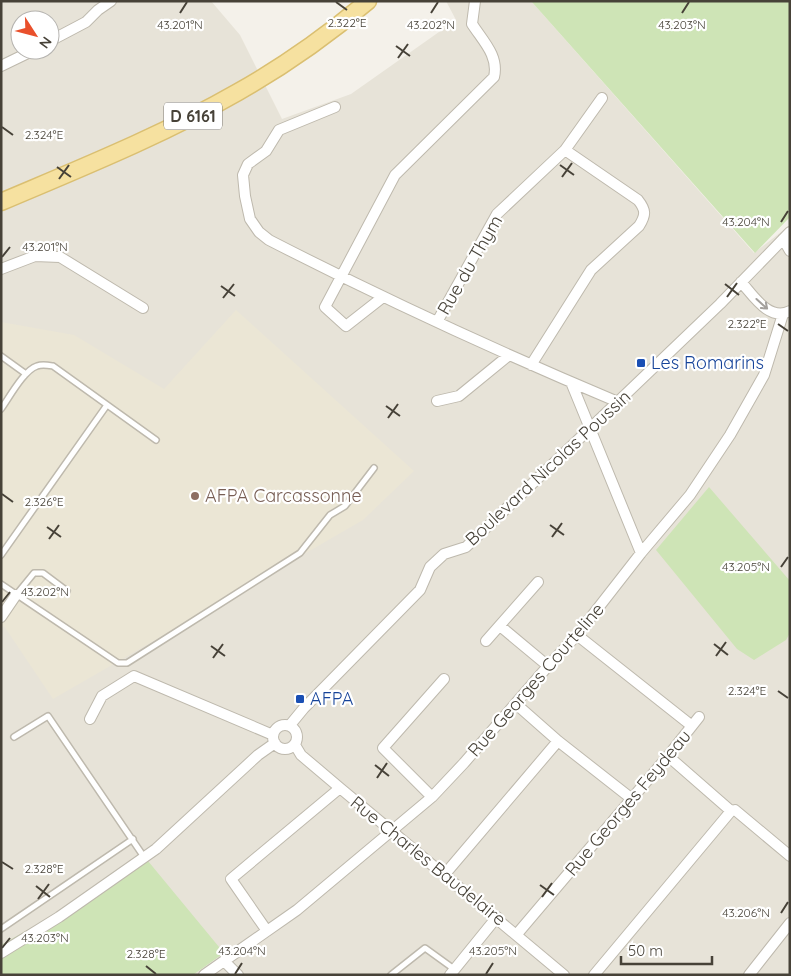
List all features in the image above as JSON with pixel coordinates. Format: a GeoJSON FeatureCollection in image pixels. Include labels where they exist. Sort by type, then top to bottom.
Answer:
{"type":"FeatureCollection","features":[{"type":"Feature","properties":{"kind":"main road","name":"D 6161"},"geometry":{"type":"LineString","coordinates":[[1,202],[171,127],[238,93],[294,58],[340,25],[368,1]]}},
{"type":"Feature","properties":{"kind":"street"},"geometry":{"type":"LineString","coordinates":[[60,36],[86,22],[96,6],[112,1]]}},
{"type":"Feature","properties":{"kind":"street"},"geometry":{"type":"LineString","coordinates":[[383,297],[346,326],[325,307],[395,174],[494,77],[496,67],[493,56],[472,24],[475,1]]}},
{"type":"Feature","properties":{"kind":"street"},"geometry":{"type":"LineString","coordinates":[[1,66],[13,60]]}},
{"type":"Feature","properties":{"kind":"street","name":"Rue du Thym"},"geometry":{"type":"LineString","coordinates":[[437,322],[497,214],[565,150],[602,98]]}},
{"type":"Feature","properties":{"kind":"street"},"geometry":{"type":"LineString","coordinates":[[334,107],[279,130],[266,151],[248,164],[243,175],[245,196],[250,219],[258,232],[269,240],[383,297],[508,356],[618,402]]}},
{"type":"Feature","properties":{"kind":"street"},"geometry":{"type":"LineString","coordinates":[[532,365],[592,270],[638,226],[644,217],[644,208],[638,200],[565,150]]}},
{"type":"Feature","properties":{"kind":"street"},"geometry":{"type":"LineString","coordinates":[[786,235],[790,251]]}},
{"type":"Feature","properties":{"kind":"street","name":"Boulevard Nicolas Poussin"},"geometry":{"type":"LineString","coordinates":[[290,725],[304,708],[420,590],[430,567],[444,554],[466,547],[720,304],[786,235]]}},
{"type":"Feature","properties":{"kind":"street"},"geometry":{"type":"LineString","coordinates":[[1,269],[35,256],[60,257],[143,308]]}},
{"type":"Feature","properties":{"kind":"street","name":"Rue Georges Courteline"},"geometry":{"type":"LineString","coordinates":[[204,975],[298,910],[432,797],[577,635],[641,553],[690,495],[730,435],[764,375],[787,313],[772,312],[763,307],[741,282]]}},
{"type":"Feature","properties":{"kind":"street"},"geometry":{"type":"LineString","coordinates":[[437,401],[459,396],[508,356]]}},
{"type":"Feature","properties":{"kind":"street"},"geometry":{"type":"LineString","coordinates":[[571,382],[641,553]]}},
{"type":"Feature","properties":{"kind":"street"},"geometry":{"type":"LineString","coordinates":[[486,641],[538,582]]}},
{"type":"Feature","properties":{"kind":"street"},"geometry":{"type":"LineString","coordinates":[[1,616],[16,595]]}},
{"type":"Feature","properties":{"kind":"street"},"geometry":{"type":"LineString","coordinates":[[500,626],[548,666]]}},
{"type":"Feature","properties":{"kind":"street"},"geometry":{"type":"LineString","coordinates":[[577,635],[692,726]]}},
{"type":"Feature","properties":{"kind":"street"},"geometry":{"type":"LineString","coordinates":[[90,719],[102,696],[134,676],[274,739]]}},
{"type":"Feature","properties":{"kind":"street"},"geometry":{"type":"LineString","coordinates":[[432,797],[383,748],[444,679]]}},
{"type":"Feature","properties":{"kind":"street"},"geometry":{"type":"LineString","coordinates":[[516,704],[558,741],[632,799]]}},
{"type":"Feature","properties":{"kind":"street","name":"Rue Georges Feydeau"},"geometry":{"type":"LineString","coordinates":[[517,934],[699,717]]}},
{"type":"Feature","properties":{"kind":"street"},"geometry":{"type":"LineString","coordinates":[[290,725],[297,734],[295,745],[284,749],[277,746],[274,739],[276,728],[290,725]]}},
{"type":"Feature","properties":{"kind":"street"},"geometry":{"type":"LineString","coordinates":[[1,953],[59,917],[156,849],[274,739]]}},
{"type":"Feature","properties":{"kind":"street"},"geometry":{"type":"LineString","coordinates":[[445,874],[558,741]]}},
{"type":"Feature","properties":{"kind":"street","name":"Rue Charles Baudelaire"},"geometry":{"type":"LineString","coordinates":[[295,745],[301,755],[564,975]]}},
{"type":"Feature","properties":{"kind":"street"},"geometry":{"type":"LineString","coordinates":[[668,756],[731,811],[735,810],[790,856]]}},
{"type":"Feature","properties":{"kind":"street"},"geometry":{"type":"LineString","coordinates":[[267,931],[231,880],[340,788]]}},
{"type":"Feature","properties":{"kind":"street"},"geometry":{"type":"LineString","coordinates":[[594,975],[731,811]]}},
{"type":"Feature","properties":{"kind":"street"},"geometry":{"type":"LineString","coordinates":[[452,972],[497,917]]}},
{"type":"Feature","properties":{"kind":"street"},"geometry":{"type":"LineString","coordinates":[[749,975],[790,923]]}},
{"type":"Feature","properties":{"kind":"street"},"geometry":{"type":"LineString","coordinates":[[224,961],[238,975]]}},
{"type":"Feature","properties":{"kind":"lane"},"geometry":{"type":"LineString","coordinates":[[1,356],[26,374]]}},
{"type":"Feature","properties":{"kind":"lane"},"geometry":{"type":"LineString","coordinates":[[1,409],[26,374],[35,366],[53,366],[156,440]]}},
{"type":"Feature","properties":{"kind":"lane"},"geometry":{"type":"LineString","coordinates":[[1,555],[107,405]]}},
{"type":"Feature","properties":{"kind":"lane"},"geometry":{"type":"LineString","coordinates":[[1,584],[118,663],[127,663],[300,553],[330,515],[345,506],[374,468]]}},
{"type":"Feature","properties":{"kind":"lane"},"geometry":{"type":"LineString","coordinates":[[16,595],[34,573],[43,573],[68,590]]}},
{"type":"Feature","properties":{"kind":"lane"},"geometry":{"type":"LineString","coordinates":[[14,737],[48,716],[144,857]]}},
{"type":"Feature","properties":{"kind":"lane"},"geometry":{"type":"LineString","coordinates":[[1,929],[132,839]]}},
{"type":"Feature","properties":{"kind":"lane"},"geometry":{"type":"LineString","coordinates":[[392,975],[425,948],[452,972]]}},
{"type":"Feature","properties":{"kind":"shaded area"},"geometry":{"type":"Polygon","coordinates":[[[1,1],[211,1],[240,35],[282,119],[351,94],[456,20],[446,1],[531,1],[754,253],[790,225],[790,975],[193,975],[224,953],[1,945],[1,1]]]}},
{"type":"Feature","properties":{"kind":"shaded area","name":"AFPA Carcassonne"},"geometry":{"type":"Polygon","coordinates":[[[236,310],[414,471],[363,520],[53,699],[4,626],[1,629],[1,322],[74,335],[164,389],[236,310]]]}},
{"type":"Feature","properties":{"kind":"green space"},"geometry":{"type":"Polygon","coordinates":[[[531,1],[790,1],[790,217],[755,253],[531,1]]]}},
{"type":"Feature","properties":{"kind":"green space"},"geometry":{"type":"Polygon","coordinates":[[[709,487],[790,581],[790,633],[786,640],[754,660],[737,649],[656,550],[709,487]]]}},
{"type":"Feature","properties":{"kind":"green space"},"geometry":{"type":"Polygon","coordinates":[[[148,861],[224,953],[193,975],[1,975],[1,945],[148,861]]]}},
{"type":"Feature","properties":{"kind":"place","name":"Les Romarins"},"geometry":{"type":"Point","coordinates":[641,363]}},
{"type":"Feature","properties":{"kind":"place","name":"AFPA Carcassonne"},"geometry":{"type":"Point","coordinates":[195,496]}},
{"type":"Feature","properties":{"kind":"place","name":"AFPA"},"geometry":{"type":"Point","coordinates":[300,699]}}]}
